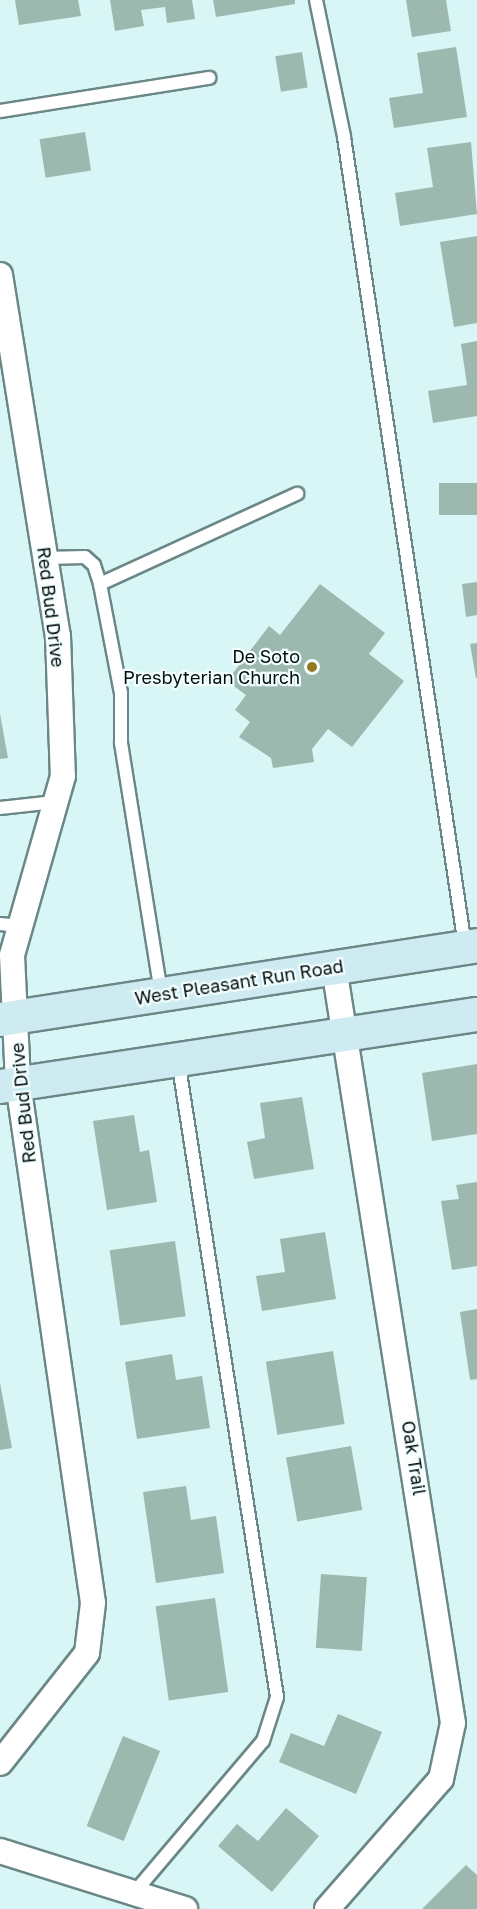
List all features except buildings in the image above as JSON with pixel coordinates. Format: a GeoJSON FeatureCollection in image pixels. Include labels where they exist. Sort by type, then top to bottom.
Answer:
{"type":"FeatureCollection","features":[{"type":"Feature","properties":{"kind":"main road","name":"West Pleasant Run Road"},"geometry":{"type":"LineString","coordinates":[[8,1018],[471,946]]}},
{"type":"Feature","properties":{"kind":"main road"},"geometry":{"type":"LineString","coordinates":[[9,1084],[477,1014]]}},
{"type":"Feature","properties":{"kind":"street","name":"Red Bud Drive"},"geometry":{"type":"LineString","coordinates":[[0,275],[58,636],[63,776],[10,925],[12,956],[8,1018],[9,1084],[93,1603],[87,1653],[0,1763]]}},
{"type":"Feature","properties":{"kind":"street","name":"Oak Trail"},"geometry":{"type":"LineString","coordinates":[[327,1909],[441,1779],[453,1723],[334,967]]}},
{"type":"Feature","properties":{"kind":"street"},"geometry":{"type":"LineString","coordinates":[[0,1851],[185,1909]]}},
{"type":"Feature","properties":{"kind":"lane"},"geometry":{"type":"LineString","coordinates":[[316,0],[344,137],[471,946]]}},
{"type":"Feature","properties":{"kind":"lane"},"geometry":{"type":"LineString","coordinates":[[0,111],[209,78]]}},
{"type":"Feature","properties":{"kind":"lane"},"geometry":{"type":"LineString","coordinates":[[100,584],[297,494]]}},
{"type":"Feature","properties":{"kind":"lane"},"geometry":{"type":"LineString","coordinates":[[45,558],[85,557],[94,565],[100,584],[121,693],[121,743],[161,994]]}},
{"type":"Feature","properties":{"kind":"lane"},"geometry":{"type":"LineString","coordinates":[[0,808],[55,802]]}},
{"type":"Feature","properties":{"kind":"lane"},"geometry":{"type":"LineString","coordinates":[[134,1893],[263,1741],[277,1697],[177,1059]]}},
{"type":"Feature","properties":{"kind":"place","name":"De Soto Presbyterian Church"},"geometry":{"type":"Point","coordinates":[312,667]}}]}
